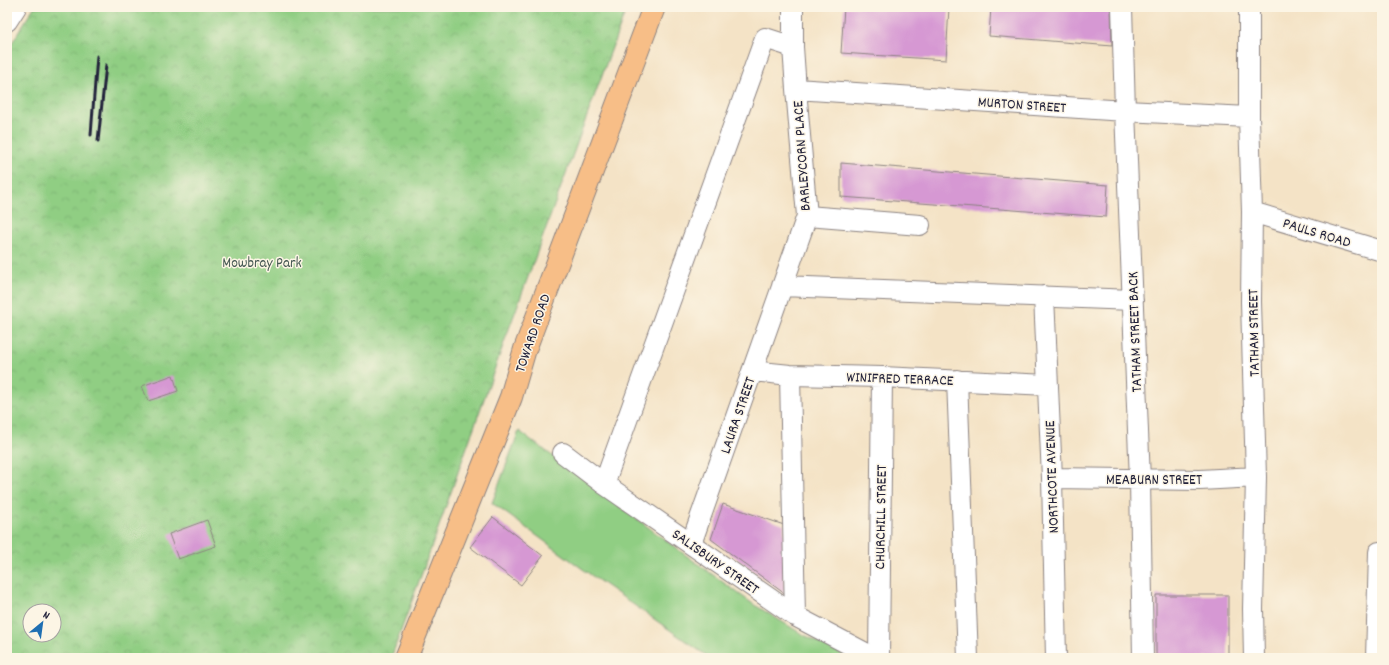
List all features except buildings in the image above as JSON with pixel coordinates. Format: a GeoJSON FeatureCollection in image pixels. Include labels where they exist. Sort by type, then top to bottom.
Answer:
{"type":"FeatureCollection","features":[{"type":"Feature","properties":{"kind":"main road","name":"TOWARD ROAD"},"geometry":{"type":"LineString","coordinates":[[406,658],[511,397],[528,342],[654,7]]}},
{"type":"Feature","properties":{"kind":"street"},"geometry":{"type":"LineString","coordinates":[[7,21],[16,7]]}},
{"type":"Feature","properties":{"kind":"street"},"geometry":{"type":"LineString","coordinates":[[604,484],[765,38],[793,47],[793,7]]}},
{"type":"Feature","properties":{"kind":"street","name":"TATHAM STREET BACK"},"geometry":{"type":"LineString","coordinates":[[1122,7],[1140,480],[1143,658]]}},
{"type":"Feature","properties":{"kind":"street","name":"TATHAM STREET"},"geometry":{"type":"LineString","coordinates":[[1248,7],[1256,477],[1253,609],[1254,658]]}},
{"type":"Feature","properties":{"kind":"street","name":"BARLEYCORN PLACE"},"geometry":{"type":"LineString","coordinates":[[782,286],[807,216],[793,47]]}},
{"type":"Feature","properties":{"kind":"street","name":"MURTON STREET"},"geometry":{"type":"LineString","coordinates":[[796,89],[1125,111],[1249,117]]}},
{"type":"Feature","properties":{"kind":"street","name":"PAULS ROAD"},"geometry":{"type":"LineString","coordinates":[[1252,212],[1382,251]]}},
{"type":"Feature","properties":{"kind":"street"},"geometry":{"type":"LineString","coordinates":[[807,216],[920,225]]}},
{"type":"Feature","properties":{"kind":"street"},"geometry":{"type":"LineString","coordinates":[[782,286],[1133,300]]}},
{"type":"Feature","properties":{"kind":"street","name":"LAURA STREET"},"geometry":{"type":"LineString","coordinates":[[691,544],[782,286]]}},
{"type":"Feature","properties":{"kind":"street","name":"NORTHCOTE AVENUE"},"geometry":{"type":"LineString","coordinates":[[1044,296],[1052,478],[1056,658]]}},
{"type":"Feature","properties":{"kind":"street","name":"WINIFRED TERRACE"},"geometry":{"type":"LineString","coordinates":[[752,371],[790,375],[882,377],[1048,385]]}},
{"type":"Feature","properties":{"kind":"street"},"geometry":{"type":"LineString","coordinates":[[790,375],[795,616]]}},
{"type":"Feature","properties":{"kind":"street","name":"CHURCHILL STREET"},"geometry":{"type":"LineString","coordinates":[[879,658],[882,377]]}},
{"type":"Feature","properties":{"kind":"street"},"geometry":{"type":"LineString","coordinates":[[957,380],[968,658]]}},
{"type":"Feature","properties":{"kind":"street","name":"SALISBURY STREET"},"geometry":{"type":"LineString","coordinates":[[563,453],[604,484],[795,616],[875,658]]}},
{"type":"Feature","properties":{"kind":"street","name":"MEABURN STREET"},"geometry":{"type":"LineString","coordinates":[[1052,478],[1200,480],[1256,477]]}},
{"type":"Feature","properties":{"kind":"street"},"geometry":{"type":"LineString","coordinates":[[1376,658],[1379,552]]}},
{"type":"Feature","properties":{"kind":"green space","name":"Mowbray Park"},"geometry":{"type":"Polygon","coordinates":[[[34,7],[627,7],[506,337],[391,658],[7,658],[7,51],[34,7]]]}},
{"type":"Feature","properties":{"kind":"green space"},"geometry":{"type":"Polygon","coordinates":[[[519,431],[753,604],[802,634],[850,658],[710,658],[591,575],[492,503],[519,431]]]}},
{"type":"Feature","properties":{"kind":"railway"},"geometry":{"type":"LineString","coordinates":[[91,135],[97,56]]}},
{"type":"Feature","properties":{"kind":"railway"},"geometry":{"type":"LineString","coordinates":[[98,141],[106,65]]}}]}
